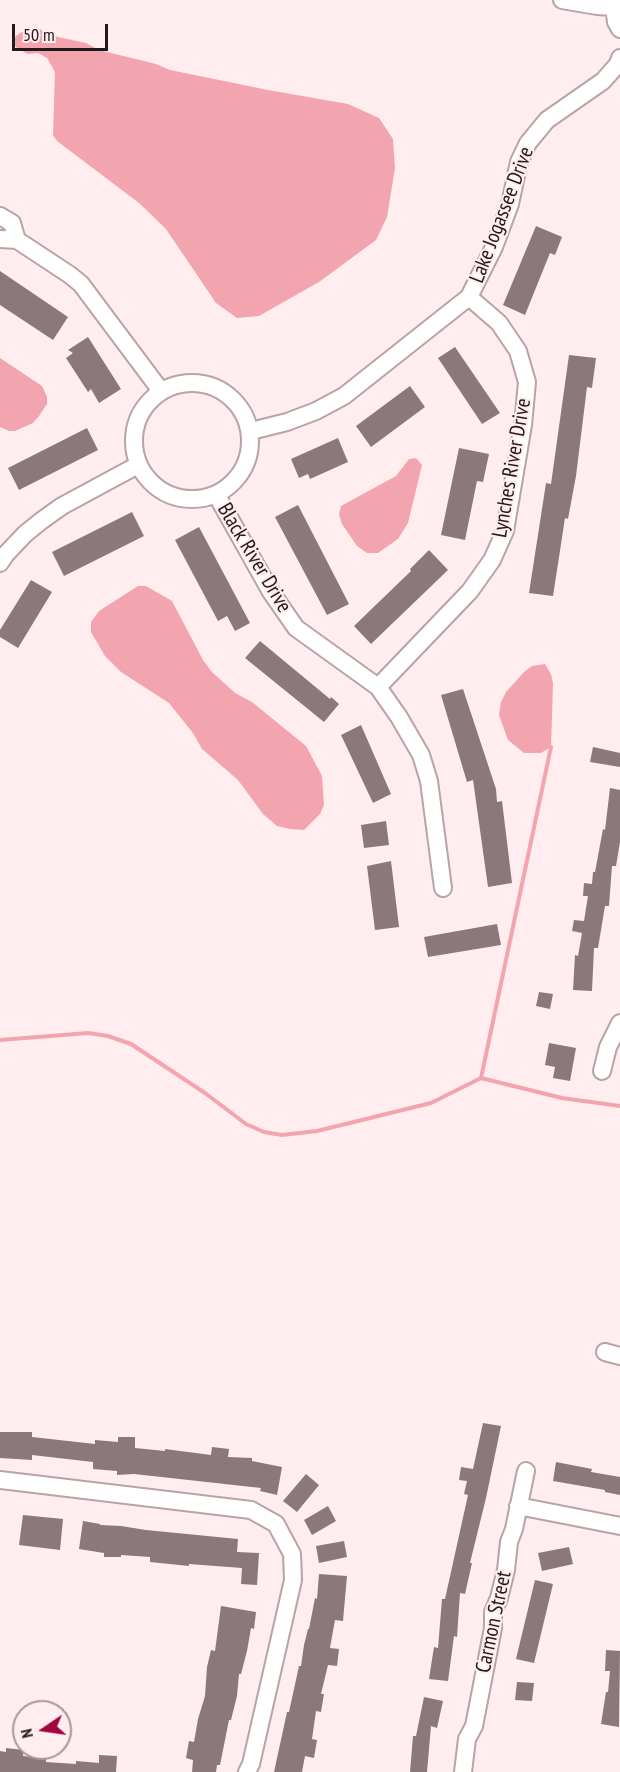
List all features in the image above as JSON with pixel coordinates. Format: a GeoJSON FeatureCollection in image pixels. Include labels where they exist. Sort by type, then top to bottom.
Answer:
{"type":"FeatureCollection","features":[{"type":"Feature","properties":{"kind":"street"},"geometry":{"type":"LineString","coordinates":[[562,0],[597,6],[614,3],[616,22],[620,29]]}},
{"type":"Feature","properties":{"kind":"street","name":"Lake Jogassee Drive"},"geometry":{"type":"LineString","coordinates":[[251,431],[287,423],[344,396],[469,297],[494,247],[510,204],[519,162],[528,143],[547,120],[603,81],[618,64],[620,58]]}},
{"type":"Feature","properties":{"kind":"street"},"geometry":{"type":"LineString","coordinates":[[0,216],[12,223],[17,240]]}},
{"type":"Feature","properties":{"kind":"street"},"geometry":{"type":"LineString","coordinates":[[0,238],[17,240],[70,274],[81,284],[161,391]]}},
{"type":"Feature","properties":{"kind":"street","name":"Lynches River Drive"},"geometry":{"type":"LineString","coordinates":[[378,687],[470,591],[492,560],[504,531],[523,424],[527,382],[518,351],[512,342],[499,323],[469,297]]}},
{"type":"Feature","properties":{"kind":"street"},"geometry":{"type":"LineString","coordinates":[[180,384],[204,384],[223,392],[233,399],[243,412],[251,431],[248,458],[233,483],[216,494],[193,500],[173,497],[158,489],[138,465],[134,445],[138,419],[149,402],[161,391],[180,384]]}},
{"type":"Feature","properties":{"kind":"street"},"geometry":{"type":"LineString","coordinates":[[2,556],[25,534],[62,506],[138,465]]}},
{"type":"Feature","properties":{"kind":"street","name":"Black River Drive"},"geometry":{"type":"LineString","coordinates":[[216,494],[271,592],[296,628],[378,687],[421,755],[429,781],[443,888]]}},
{"type":"Feature","properties":{"kind":"street"},"geometry":{"type":"LineString","coordinates":[[602,1071],[608,1047],[620,1023]]}},
{"type":"Feature","properties":{"kind":"street","name":"Carmon Street"},"geometry":{"type":"LineString","coordinates":[[463,1772],[467,1739],[474,1726],[493,1628],[493,1612],[506,1570],[509,1542],[526,1471]]}},
{"type":"Feature","properties":{"kind":"street"},"geometry":{"type":"LineString","coordinates":[[0,1480],[251,1510],[276,1524],[292,1554],[293,1580],[251,1764],[247,1772]]}},
{"type":"Feature","properties":{"kind":"street"},"geometry":{"type":"LineString","coordinates":[[518,1506],[620,1526]]}},
{"type":"Feature","properties":{"kind":"shaded area"},"geometry":{"type":"Polygon","coordinates":[[[26,29],[45,30],[58,37],[86,43],[99,50],[156,64],[170,70],[348,104],[379,118],[393,139],[395,168],[387,217],[376,240],[319,282],[259,316],[237,318],[216,303],[166,229],[139,203],[57,141],[53,135],[55,72],[47,58],[38,53],[28,54],[14,45],[13,40],[16,36],[26,29]]]}},
{"type":"Feature","properties":{"kind":"shaded area"},"geometry":{"type":"Polygon","coordinates":[[[0,358],[42,386],[47,397],[47,404],[33,423],[15,431],[0,427],[0,358]]]}},
{"type":"Feature","properties":{"kind":"shaded area"},"geometry":{"type":"Polygon","coordinates":[[[416,458],[422,465],[408,523],[398,539],[378,553],[367,553],[357,546],[342,524],[339,514],[341,506],[396,476],[409,459],[416,458]]]}},
{"type":"Feature","properties":{"kind":"shaded area"},"geometry":{"type":"Polygon","coordinates":[[[138,586],[146,586],[172,601],[203,660],[212,672],[235,693],[252,702],[306,746],[322,776],[324,805],[320,814],[304,830],[277,826],[263,814],[238,780],[202,749],[193,733],[169,703],[121,672],[105,656],[91,632],[91,622],[99,611],[138,586]]]}},
{"type":"Feature","properties":{"kind":"shaded area"},"geometry":{"type":"Polygon","coordinates":[[[545,664],[553,683],[551,747],[541,753],[524,753],[508,740],[499,715],[501,702],[506,692],[524,672],[532,666],[545,664]]]}},
{"type":"Feature","properties":{"kind":"building"},"geometry":{"type":"Polygon","coordinates":[[[536,226],[562,237],[555,255],[550,253],[525,315],[503,305],[536,226]]]}},
{"type":"Feature","properties":{"kind":"building"},"geometry":{"type":"Polygon","coordinates":[[[0,271],[68,317],[53,340],[0,305],[0,271]]]}},
{"type":"Feature","properties":{"kind":"building"},"geometry":{"type":"Polygon","coordinates":[[[88,337],[121,389],[99,403],[91,389],[88,392],[66,358],[73,353],[68,350],[88,337]]]}},
{"type":"Feature","properties":{"kind":"building"},"geometry":{"type":"Polygon","coordinates":[[[455,347],[500,413],[482,424],[438,358],[455,347]]]}},
{"type":"Feature","properties":{"kind":"building"},"geometry":{"type":"Polygon","coordinates":[[[569,355],[596,358],[592,388],[587,387],[576,476],[568,519],[565,518],[553,596],[529,593],[546,483],[551,484],[569,355]]]}},
{"type":"Feature","properties":{"kind":"building"},"geometry":{"type":"Polygon","coordinates":[[[410,386],[425,407],[371,447],[356,426],[410,386]]]}},
{"type":"Feature","properties":{"kind":"building"},"geometry":{"type":"Polygon","coordinates":[[[87,428],[98,450],[19,490],[8,468],[87,428]]]}},
{"type":"Feature","properties":{"kind":"building"},"geometry":{"type":"Polygon","coordinates":[[[338,438],[348,462],[310,479],[308,474],[299,478],[291,459],[338,438]]]}},
{"type":"Feature","properties":{"kind":"building"},"geometry":{"type":"Polygon","coordinates":[[[459,448],[489,454],[483,482],[477,481],[465,540],[441,535],[459,448]]]}},
{"type":"Feature","properties":{"kind":"building"},"geometry":{"type":"Polygon","coordinates":[[[298,505],[349,604],[327,615],[275,517],[298,505]]]}},
{"type":"Feature","properties":{"kind":"building"},"geometry":{"type":"Polygon","coordinates":[[[132,512],[144,536],[64,576],[52,552],[132,512]]]}},
{"type":"Feature","properties":{"kind":"building"},"geometry":{"type":"Polygon","coordinates":[[[199,527],[250,623],[235,631],[227,616],[218,621],[175,540],[199,527]]]}},
{"type":"Feature","properties":{"kind":"building"},"geometry":{"type":"Polygon","coordinates":[[[429,550],[448,570],[371,644],[354,626],[411,571],[410,569],[429,550]]]}},
{"type":"Feature","properties":{"kind":"building"},"geometry":{"type":"Polygon","coordinates":[[[31,580],[52,592],[18,648],[0,637],[0,630],[31,580]]]}},
{"type":"Feature","properties":{"kind":"building"},"geometry":{"type":"Polygon","coordinates":[[[260,641],[339,704],[324,722],[245,658],[260,641]]]}},
{"type":"Feature","properties":{"kind":"building"},"geometry":{"type":"Polygon","coordinates":[[[463,689],[496,789],[497,802],[502,801],[512,883],[488,887],[473,780],[467,782],[441,695],[463,689]]]}},
{"type":"Feature","properties":{"kind":"building"},"geometry":{"type":"Polygon","coordinates":[[[361,725],[391,794],[373,803],[341,735],[361,725]]]}},
{"type":"Feature","properties":{"kind":"building"},"geometry":{"type":"Polygon","coordinates":[[[593,747],[620,753],[620,767],[590,762],[593,747]]]}},
{"type":"Feature","properties":{"kind":"building"},"geometry":{"type":"Polygon","coordinates":[[[610,788],[620,790],[620,842],[616,866],[612,866],[609,906],[605,906],[598,948],[594,948],[592,991],[573,990],[575,955],[578,956],[582,933],[572,931],[574,920],[584,921],[588,896],[583,896],[584,883],[592,884],[603,829],[605,830],[610,788]]]}},
{"type":"Feature","properties":{"kind":"building"},"geometry":{"type":"Polygon","coordinates":[[[386,821],[389,845],[364,848],[361,825],[386,821]]]}},
{"type":"Feature","properties":{"kind":"building"},"geometry":{"type":"Polygon","coordinates":[[[391,861],[399,927],[375,930],[367,866],[391,861]]]}},
{"type":"Feature","properties":{"kind":"building"},"geometry":{"type":"Polygon","coordinates":[[[497,924],[501,945],[428,957],[424,937],[497,924]]]}},
{"type":"Feature","properties":{"kind":"building"},"geometry":{"type":"Polygon","coordinates":[[[539,992],[553,994],[550,1009],[536,1006],[539,992]]]}},
{"type":"Feature","properties":{"kind":"building"},"geometry":{"type":"Polygon","coordinates":[[[549,1043],[576,1048],[570,1081],[553,1078],[555,1067],[545,1065],[549,1043]]]}},
{"type":"Feature","properties":{"kind":"building"},"geometry":{"type":"Polygon","coordinates":[[[483,1423],[501,1426],[465,1594],[460,1593],[457,1637],[454,1636],[448,1681],[429,1679],[434,1647],[438,1648],[442,1599],[445,1599],[468,1495],[464,1494],[467,1481],[459,1480],[461,1467],[473,1469],[483,1423]]]}},
{"type":"Feature","properties":{"kind":"building"},"geometry":{"type":"Polygon","coordinates":[[[0,1432],[32,1432],[32,1437],[95,1444],[95,1440],[118,1442],[118,1437],[135,1437],[135,1448],[211,1455],[212,1447],[229,1449],[228,1457],[252,1458],[252,1461],[282,1467],[277,1495],[260,1491],[261,1488],[134,1474],[117,1475],[117,1471],[93,1469],[93,1462],[32,1455],[32,1460],[0,1458],[0,1432]]]}},
{"type":"Feature","properties":{"kind":"building"},"geometry":{"type":"Polygon","coordinates":[[[556,1462],[620,1477],[620,1495],[605,1492],[605,1490],[553,1481],[556,1462]]]}},
{"type":"Feature","properties":{"kind":"building"},"geometry":{"type":"Polygon","coordinates":[[[306,1474],[319,1485],[297,1512],[283,1501],[306,1474]]]}},
{"type":"Feature","properties":{"kind":"building"},"geometry":{"type":"Polygon","coordinates":[[[328,1506],[336,1521],[312,1535],[304,1520],[328,1506]]]}},
{"type":"Feature","properties":{"kind":"building"},"geometry":{"type":"Polygon","coordinates":[[[23,1515],[63,1519],[60,1550],[19,1545],[23,1515]]]}},
{"type":"Feature","properties":{"kind":"building"},"geometry":{"type":"Polygon","coordinates":[[[83,1521],[100,1525],[238,1539],[237,1552],[259,1553],[257,1585],[241,1584],[242,1568],[150,1562],[150,1557],[121,1555],[121,1557],[104,1557],[104,1553],[79,1549],[83,1521]]]}},
{"type":"Feature","properties":{"kind":"building"},"geometry":{"type":"Polygon","coordinates":[[[344,1541],[347,1557],[319,1563],[316,1546],[344,1541]]]}},
{"type":"Feature","properties":{"kind":"building"},"geometry":{"type":"Polygon","coordinates":[[[569,1547],[573,1564],[542,1571],[538,1553],[569,1547]]]}},
{"type":"Feature","properties":{"kind":"building"},"geometry":{"type":"Polygon","coordinates":[[[319,1574],[347,1576],[343,1621],[335,1620],[330,1648],[339,1649],[337,1666],[328,1665],[321,1694],[324,1694],[321,1712],[316,1711],[312,1739],[317,1740],[314,1758],[305,1756],[302,1772],[274,1772],[287,1712],[289,1712],[299,1666],[301,1666],[315,1598],[317,1599],[319,1574]]]}},
{"type":"Feature","properties":{"kind":"building"},"geometry":{"type":"Polygon","coordinates":[[[535,1580],[553,1584],[534,1663],[516,1659],[535,1580]]]}},
{"type":"Feature","properties":{"kind":"building"},"geometry":{"type":"Polygon","coordinates":[[[221,1606],[256,1612],[254,1629],[251,1628],[241,1674],[239,1674],[237,1696],[231,1720],[229,1720],[220,1765],[217,1765],[216,1772],[192,1772],[193,1760],[186,1758],[189,1741],[194,1742],[205,1696],[207,1667],[211,1650],[215,1651],[221,1606]]]}},
{"type":"Feature","properties":{"kind":"building"},"geometry":{"type":"Polygon","coordinates":[[[606,1650],[620,1651],[619,1727],[601,1724],[610,1671],[605,1671],[606,1650]]]}},
{"type":"Feature","properties":{"kind":"building"},"geometry":{"type":"Polygon","coordinates":[[[517,1682],[534,1683],[532,1701],[515,1700],[517,1682]]]}},
{"type":"Feature","properties":{"kind":"building"},"geometry":{"type":"Polygon","coordinates":[[[424,1697],[443,1701],[437,1728],[431,1726],[427,1772],[410,1772],[413,1736],[416,1736],[424,1697]]]}},
{"type":"Feature","properties":{"kind":"building"},"geometry":{"type":"Polygon","coordinates":[[[6,1748],[12,1749],[12,1760],[46,1760],[46,1762],[76,1764],[76,1761],[99,1763],[99,1755],[117,1756],[116,1772],[0,1772],[0,1751],[6,1752],[6,1748]]]}},
{"type":"Feature","properties":{"kind":"waterway"},"geometry":{"type":"LineString","coordinates":[[481,1078],[551,747]]}},
{"type":"Feature","properties":{"kind":"waterway"},"geometry":{"type":"LineString","coordinates":[[0,1040],[88,1033],[108,1036],[131,1044],[205,1093],[246,1124],[264,1132],[282,1135],[317,1131],[431,1103],[481,1078],[562,1098],[620,1106]]}}]}
